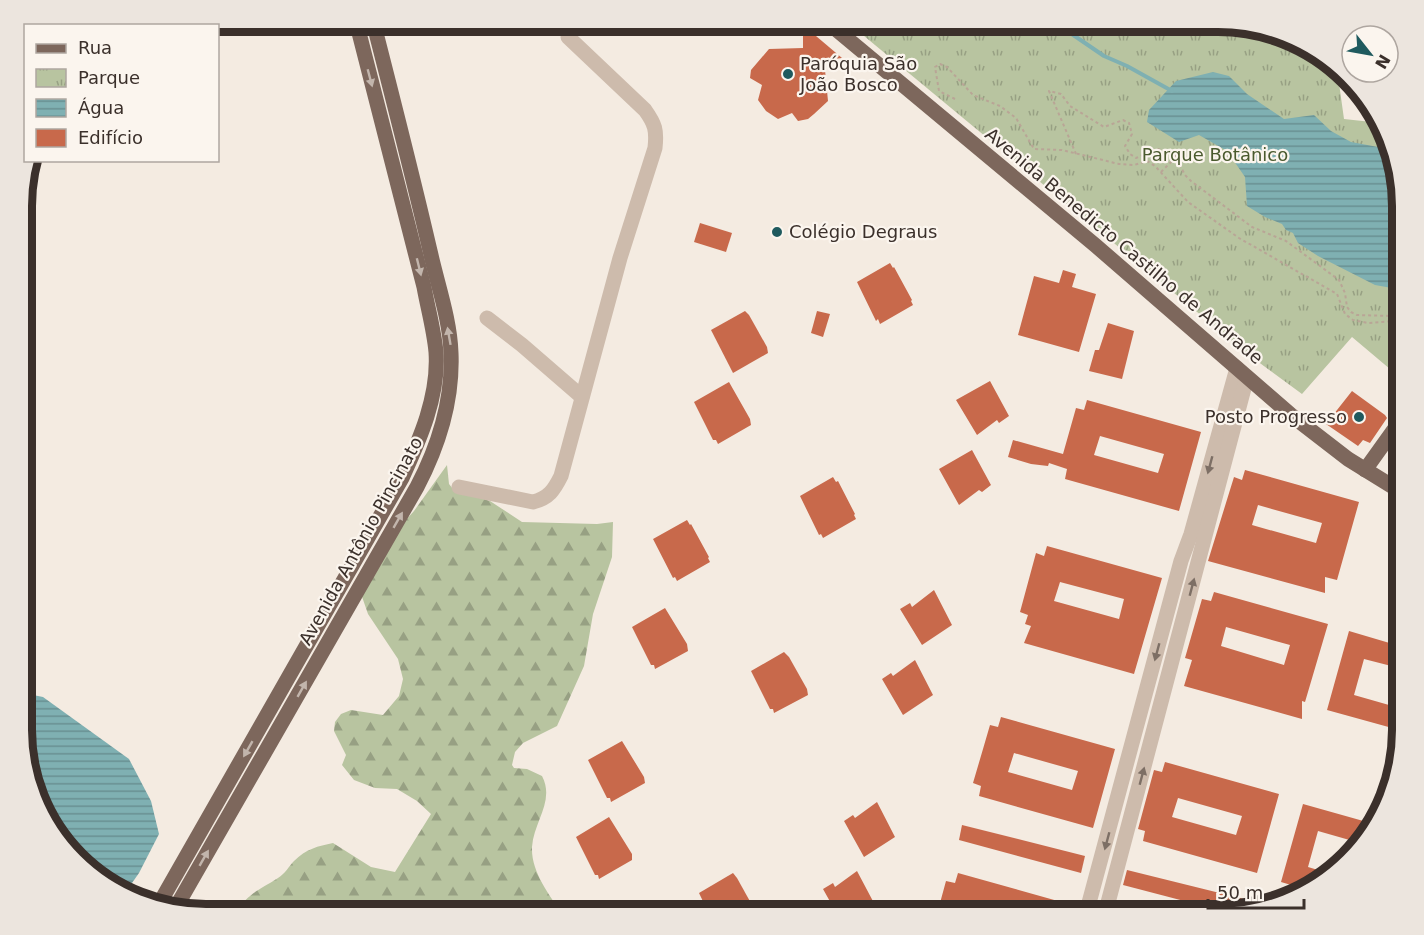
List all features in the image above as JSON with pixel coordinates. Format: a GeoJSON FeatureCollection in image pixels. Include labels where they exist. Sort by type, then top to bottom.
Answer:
{"type":"FeatureCollection","features":[{"type":"Feature","properties":{"kind":"main road","name":"Avenida Antônio Pincinato"},"geometry":{"type":"LineString","coordinates":[[162,898],[397,487],[413,453],[431,401],[436,373],[436,352],[432,327],[359,32]]}},
{"type":"Feature","properties":{"kind":"main road","name":"Avenida Antônio Pincinato"},"geometry":{"type":"LineString","coordinates":[[179,901],[412,495],[432,459],[442,432],[451,380],[451,351],[418,200],[377,32]]}},
{"type":"Feature","properties":{"kind":"main road","name":"Avenida Benedicto Castilho de Andrade"},"geometry":{"type":"LineString","coordinates":[[839,32],[1095,245],[1242,373],[1332,447],[1392,486]]}},
{"type":"Feature","properties":{"kind":"main road"},"geometry":{"type":"LineString","coordinates":[[1365,470],[1392,432]]}},
{"type":"Feature","properties":{"kind":"lane"},"geometry":{"type":"LineString","coordinates":[[459,487],[533,502],[550,494],[561,476],[620,258],[650,164],[656,135],[654,122],[645,110],[568,37]]}},
{"type":"Feature","properties":{"kind":"lane"},"geometry":{"type":"LineString","coordinates":[[487,318],[582,397]]}},
{"type":"Feature","properties":{"kind":"lane"},"geometry":{"type":"LineString","coordinates":[[1108,903],[1242,373]]}},
{"type":"Feature","properties":{"kind":"lane"},"geometry":{"type":"LineString","coordinates":[[1089,903],[1181,561],[1224,438]]}},
{"type":"Feature","properties":{"kind":"path"},"geometry":{"type":"LineString","coordinates":[[955,99],[939,91],[935,67],[940,64],[947,67],[974,95],[1000,105],[1016,117],[1034,149],[1062,150],[1119,164],[1134,165],[1147,161],[1161,172],[1188,202],[1231,232],[1337,294],[1345,314],[1353,320],[1368,323],[1392,321]]}},
{"type":"Feature","properties":{"kind":"path"},"geometry":{"type":"LineString","coordinates":[[1076,154],[1049,91],[1061,94],[1070,106],[1104,127],[1123,120],[1129,123],[1132,134],[1125,146],[1136,159],[1157,149],[1173,152],[1185,175],[1191,181],[1252,227],[1287,241],[1339,280],[1345,293],[1347,307],[1351,312],[1357,315],[1392,316]]}},
{"type":"Feature","properties":{"kind":"path"},"geometry":{"type":"LineString","coordinates":[[1161,172],[1176,158]]}},
{"type":"Feature","properties":{"kind":"green space","name":"Parque Botânico"},"geometry":{"type":"Polygon","coordinates":[[[859,32],[1241,33],[1263,37],[1295,49],[1333,75],[1339,81],[1344,119],[1370,122],[1387,161],[1392,194],[1392,371],[1352,337],[1302,394],[1249,355],[859,32]]]}},
{"type":"Feature","properties":{"kind":"green space"},"geometry":{"type":"Polygon","coordinates":[[[447,465],[449,484],[453,489],[490,501],[522,522],[597,524],[613,522],[612,557],[593,614],[584,666],[557,726],[523,743],[515,752],[512,765],[514,768],[527,769],[542,776],[545,785],[545,803],[534,838],[532,856],[538,874],[556,904],[242,904],[249,896],[285,872],[299,857],[322,845],[333,843],[371,867],[395,872],[431,814],[417,801],[397,789],[375,788],[354,780],[342,765],[346,755],[334,731],[335,722],[341,714],[351,710],[383,715],[399,696],[403,679],[398,659],[368,614],[359,588],[387,541],[414,511],[447,465]]]}},
{"type":"Feature","properties":{"kind":"water"},"geometry":{"type":"Polygon","coordinates":[[[1213,72],[1229,76],[1247,94],[1284,119],[1314,115],[1331,131],[1351,142],[1382,148],[1387,161],[1392,194],[1392,288],[1375,285],[1318,256],[1298,243],[1293,233],[1286,230],[1282,224],[1247,206],[1245,177],[1227,151],[1199,135],[1179,142],[1147,122],[1149,110],[1176,81],[1213,72]]]}},
{"type":"Feature","properties":{"kind":"water"},"geometry":{"type":"Polygon","coordinates":[[[32,695],[43,697],[129,759],[151,801],[159,834],[130,886],[109,874],[83,852],[55,816],[37,774],[33,752],[32,695]]]}},
{"type":"Feature","properties":{"kind":"building","name":"Paróquia São João Bosco"},"geometry":{"type":"Polygon","coordinates":[[[803,32],[811,32],[842,58],[824,60],[828,101],[808,119],[798,121],[792,113],[778,119],[766,111],[758,100],[762,85],[750,78],[751,70],[769,49],[803,48],[803,32]]]}},
{"type":"Feature","properties":{"kind":"building"},"geometry":{"type":"Polygon","coordinates":[[[700,223],[732,233],[726,252],[694,242],[700,223]]]}},
{"type":"Feature","properties":{"kind":"building"},"geometry":{"type":"Polygon","coordinates":[[[890,263],[913,305],[880,324],[878,319],[876,321],[857,282],[890,263]]]}},
{"type":"Feature","properties":{"kind":"building"},"geometry":{"type":"Polygon","coordinates":[[[1063,270],[1076,274],[1072,287],[1096,294],[1079,352],[1018,335],[1034,276],[1059,283],[1063,270]]]}},
{"type":"Feature","properties":{"kind":"building"},"geometry":{"type":"Polygon","coordinates":[[[745,311],[767,347],[768,353],[733,373],[711,330],[745,311]]]}},
{"type":"Feature","properties":{"kind":"building"},"geometry":{"type":"Polygon","coordinates":[[[817,311],[830,314],[823,337],[811,333],[817,311]]]}},
{"type":"Feature","properties":{"kind":"building"},"geometry":{"type":"Polygon","coordinates":[[[1108,323],[1134,331],[1122,379],[1089,371],[1095,350],[1099,350],[1108,323]]]}},
{"type":"Feature","properties":{"kind":"building"},"geometry":{"type":"Polygon","coordinates":[[[990,381],[1009,416],[999,423],[997,420],[977,435],[956,400],[990,381]]]}},
{"type":"Feature","properties":{"kind":"building"},"geometry":{"type":"Polygon","coordinates":[[[729,382],[750,419],[751,425],[718,444],[716,440],[713,440],[694,402],[729,382]]]}},
{"type":"Feature","properties":{"kind":"building","name":"Posto Progresso"},"geometry":{"type":"Polygon","coordinates":[[[1352,391],[1387,418],[1370,443],[1363,440],[1358,446],[1326,424],[1352,391]]]}},
{"type":"Feature","properties":{"kind":"building"},"geometry":{"type":"Polygon","coordinates":[[[1087,400],[1201,432],[1179,511],[1065,479],[1067,469],[1049,463],[1048,466],[1031,464],[1008,457],[1013,440],[1063,454],[1076,408],[1084,410],[1087,400]],[[1100,436],[1094,455],[1158,473],[1164,454],[1100,436]]]}},
{"type":"Feature","properties":{"kind":"building"},"geometry":{"type":"Polygon","coordinates":[[[972,450],[991,485],[982,492],[979,490],[959,505],[939,469],[972,450]]]}},
{"type":"Feature","properties":{"kind":"building"},"geometry":{"type":"Polygon","coordinates":[[[1245,470],[1359,502],[1337,580],[1325,577],[1325,593],[1208,561],[1234,477],[1242,480],[1245,470]],[[1258,505],[1252,525],[1316,543],[1322,523],[1258,505]]]}},
{"type":"Feature","properties":{"kind":"building"},"geometry":{"type":"Polygon","coordinates":[[[833,477],[836,482],[838,481],[856,519],[823,538],[821,534],[819,535],[800,496],[833,477]]]}},
{"type":"Feature","properties":{"kind":"building"},"geometry":{"type":"Polygon","coordinates":[[[687,520],[710,562],[677,581],[675,577],[673,578],[653,539],[687,520]]]}},
{"type":"Feature","properties":{"kind":"building"},"geometry":{"type":"Polygon","coordinates":[[[1047,546],[1162,578],[1134,674],[1024,643],[1031,626],[1025,624],[1028,615],[1020,612],[1036,553],[1044,556],[1047,546]],[[1060,582],[1054,601],[1119,619],[1124,599],[1060,582]]]}},
{"type":"Feature","properties":{"kind":"building"},"geometry":{"type":"Polygon","coordinates":[[[934,590],[952,625],[922,645],[900,609],[910,603],[912,607],[934,590]]]}},
{"type":"Feature","properties":{"kind":"building"},"geometry":{"type":"Polygon","coordinates":[[[1214,592],[1328,624],[1305,702],[1302,701],[1302,719],[1184,686],[1192,660],[1185,658],[1202,599],[1211,601],[1214,592]],[[1226,627],[1221,646],[1284,665],[1290,645],[1226,627]]]}},
{"type":"Feature","properties":{"kind":"building"},"geometry":{"type":"Polygon","coordinates":[[[665,608],[687,644],[688,651],[655,669],[632,627],[665,608]]]}},
{"type":"Feature","properties":{"kind":"building"},"geometry":{"type":"Polygon","coordinates":[[[1349,631],[1392,644],[1392,666],[1364,659],[1354,695],[1392,706],[1392,728],[1327,710],[1349,631]]]}},
{"type":"Feature","properties":{"kind":"building"},"geometry":{"type":"Polygon","coordinates":[[[784,652],[807,689],[808,695],[774,713],[751,671],[784,652]]]}},
{"type":"Feature","properties":{"kind":"building"},"geometry":{"type":"Polygon","coordinates":[[[915,660],[933,695],[903,715],[882,679],[891,673],[893,676],[915,660]]]}},
{"type":"Feature","properties":{"kind":"building"},"geometry":{"type":"Polygon","coordinates":[[[1001,717],[1115,749],[1093,828],[979,796],[981,786],[973,783],[990,725],[998,727],[1001,717]],[[1014,753],[1008,772],[1072,790],[1078,771],[1014,753]]]}},
{"type":"Feature","properties":{"kind":"building"},"geometry":{"type":"Polygon","coordinates":[[[622,741],[644,777],[645,783],[611,802],[588,760],[622,741]]]}},
{"type":"Feature","properties":{"kind":"building"},"geometry":{"type":"Polygon","coordinates":[[[1165,762],[1279,794],[1257,873],[1143,841],[1145,831],[1138,829],[1154,770],[1162,772],[1165,762]],[[1178,798],[1172,817],[1236,835],[1242,816],[1178,798]]]}},
{"type":"Feature","properties":{"kind":"building"},"geometry":{"type":"Polygon","coordinates":[[[877,802],[895,837],[864,857],[844,821],[853,815],[855,818],[877,802]]]}},
{"type":"Feature","properties":{"kind":"building"},"geometry":{"type":"Polygon","coordinates":[[[1303,804],[1366,822],[1352,841],[1318,831],[1308,867],[1319,870],[1294,886],[1281,882],[1303,804]]]}},
{"type":"Feature","properties":{"kind":"building"},"geometry":{"type":"Polygon","coordinates":[[[609,817],[632,854],[632,860],[599,879],[576,837],[609,817]]]}},
{"type":"Feature","properties":{"kind":"building"},"geometry":{"type":"Polygon","coordinates":[[[962,825],[1085,856],[1081,873],[959,840],[962,825]]]}},
{"type":"Feature","properties":{"kind":"building"},"geometry":{"type":"Polygon","coordinates":[[[1127,870],[1248,900],[1230,903],[1192,903],[1123,885],[1127,870]]]}},
{"type":"Feature","properties":{"kind":"building"},"geometry":{"type":"Polygon","coordinates":[[[857,871],[874,903],[831,903],[823,889],[833,883],[835,887],[857,871]]]}},
{"type":"Feature","properties":{"kind":"building"},"geometry":{"type":"Polygon","coordinates":[[[733,873],[751,903],[704,904],[699,893],[733,873]]]}},
{"type":"Feature","properties":{"kind":"building"},"geometry":{"type":"Polygon","coordinates":[[[958,873],[1065,903],[940,903],[946,881],[955,883],[958,873]]]}},
{"type":"Feature","properties":{"kind":"waterway"},"geometry":{"type":"LineString","coordinates":[[1069,32],[1104,56],[1172,91]]}},
{"type":"Feature","properties":{"kind":"place","name":"Paróquia São João Bosco"},"geometry":{"type":"Point","coordinates":[788,74]}},
{"type":"Feature","properties":{"kind":"place","name":"Colégio Degraus"},"geometry":{"type":"Point","coordinates":[777,232]}},
{"type":"Feature","properties":{"kind":"place","name":"Posto Progresso"},"geometry":{"type":"Point","coordinates":[1359,417]}}]}
